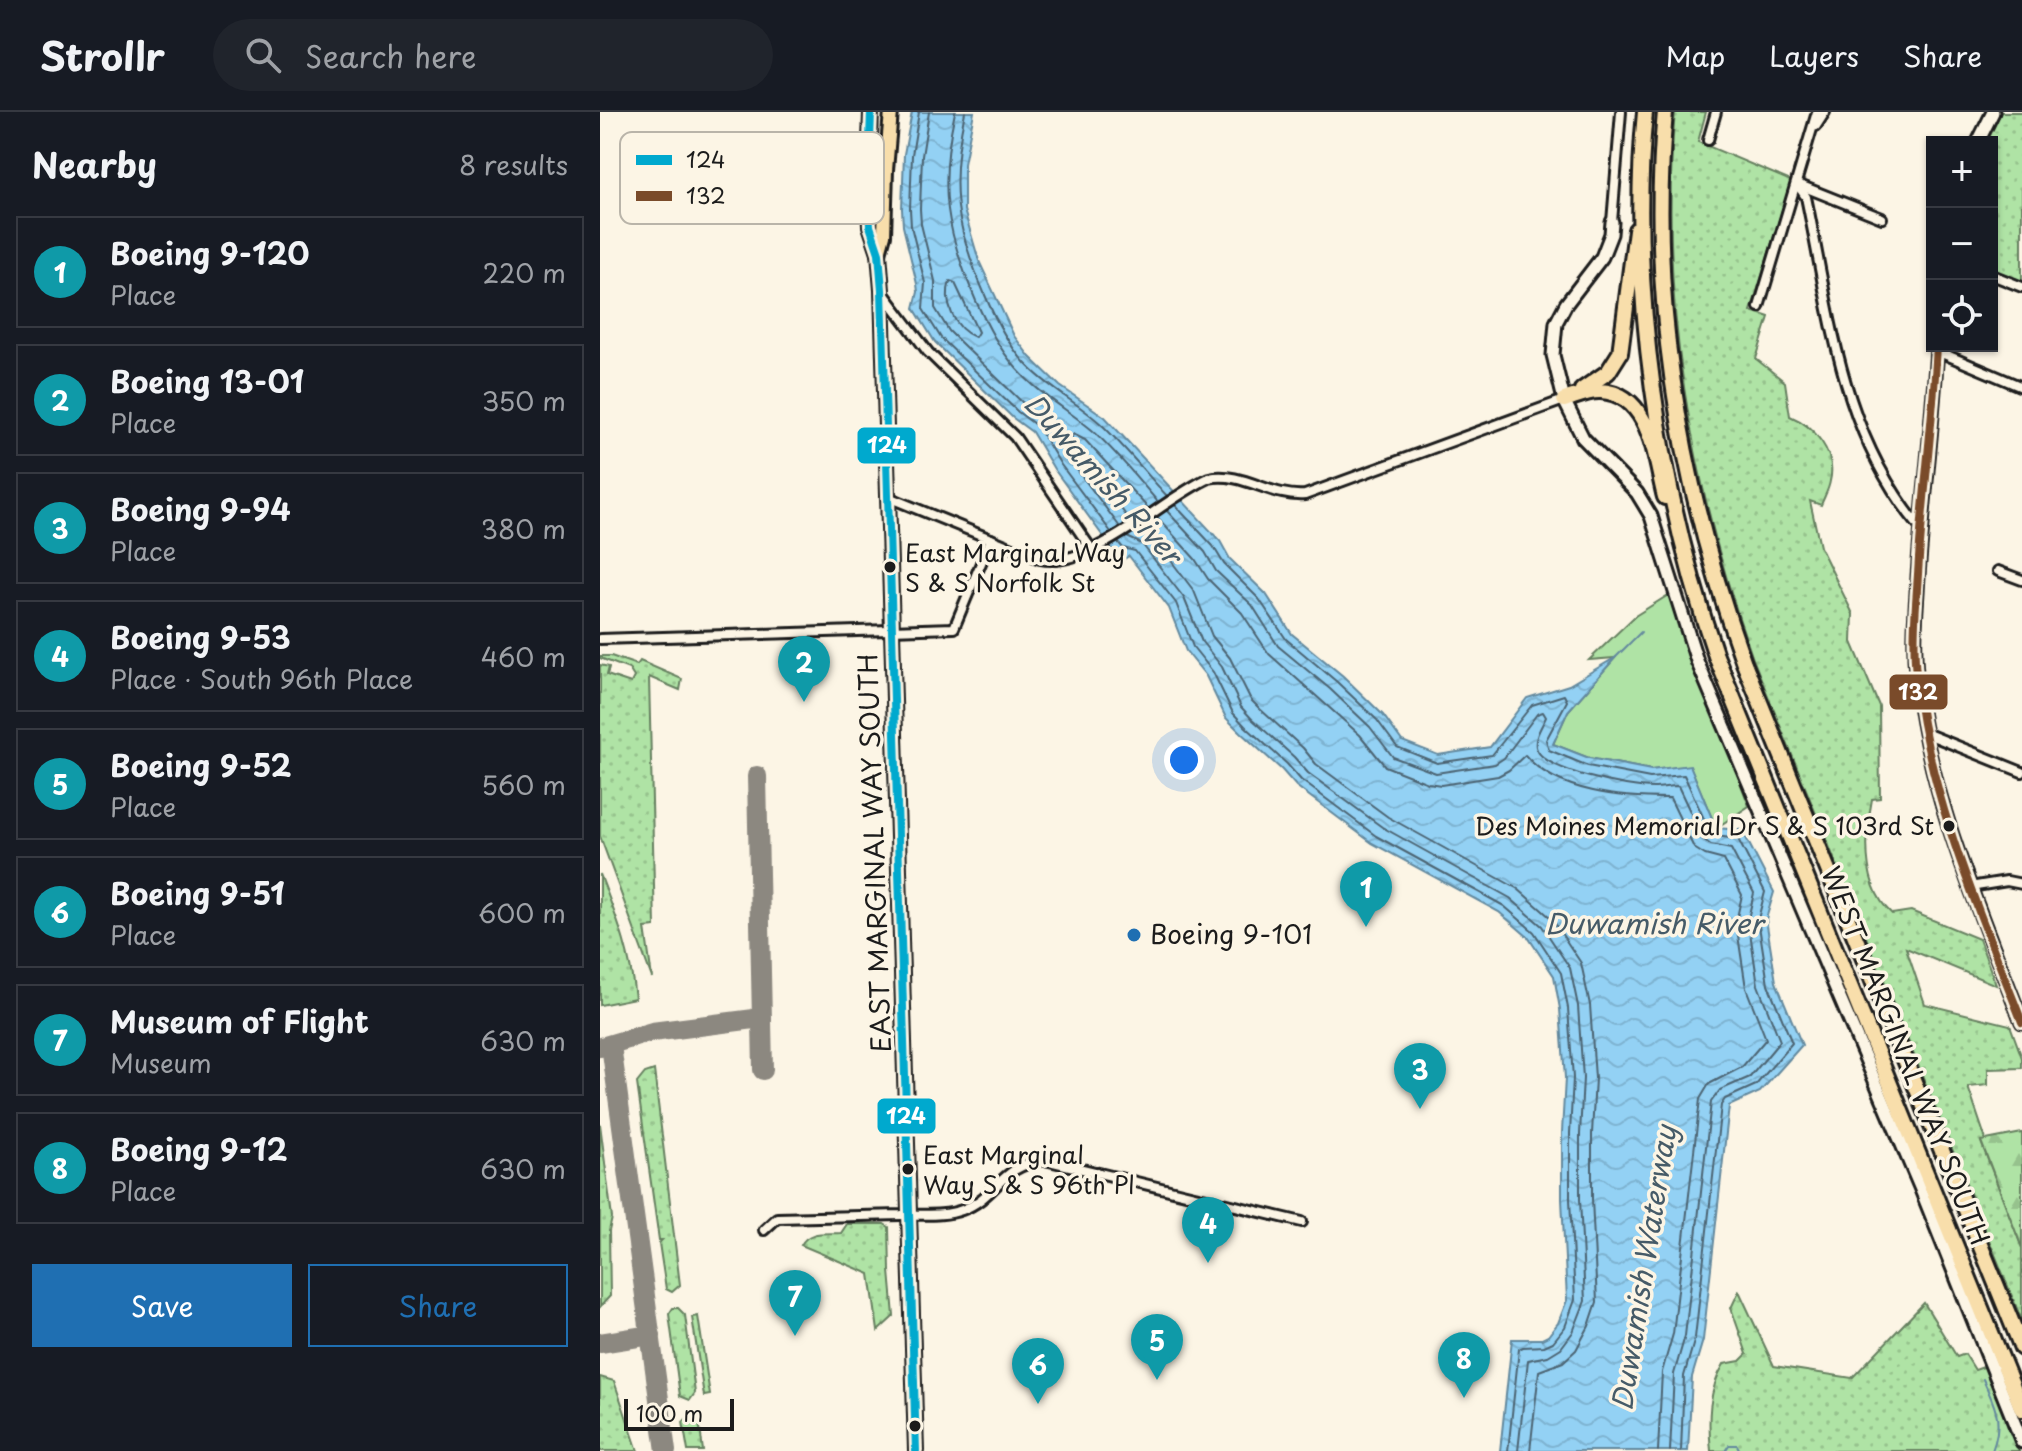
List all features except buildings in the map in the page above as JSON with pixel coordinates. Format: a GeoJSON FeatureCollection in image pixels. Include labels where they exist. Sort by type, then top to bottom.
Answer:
{"type":"FeatureCollection","features":[{"type":"Feature","properties":{"kind":"highway","name":"WEST MARGINAL WAY SOUTH"},"geometry":{"type":"LineString","coordinates":[[1645,112],[1640,206],[1648,335],[1657,412],[1689,574],[1716,656],[2022,1409]]}},
{"type":"Feature","properties":{"kind":"highway","name":"WEST MARGINAL WAY SOUTH"},"geometry":{"type":"LineString","coordinates":[[1665,112],[1661,219],[1671,372],[1681,440],[1709,560],[1744,663],[2022,1348]]}},
{"type":"Feature","properties":{"kind":"highway"},"geometry":{"type":"LineString","coordinates":[[1564,400],[1608,372],[1620,353],[1640,206]]}},
{"type":"Feature","properties":{"kind":"highway"},"geometry":{"type":"LineString","coordinates":[[1564,400],[1598,391],[1623,397],[1640,413],[1689,574]]}},
{"type":"Feature","properties":{"kind":"main road","name":"EAST MARGINAL WAY SOUTH"},"geometry":{"type":"LineString","coordinates":[[870,132],[871,112]]}},
{"type":"Feature","properties":{"kind":"main road","name":"EAST MARGINAL WAY SOUTH"},"geometry":{"type":"LineString","coordinates":[[879,253],[884,235],[891,112]]}},
{"type":"Feature","properties":{"kind":"main road","name":"EAST MARGINAL WAY SOUTH"},"geometry":{"type":"LineString","coordinates":[[870,224],[879,253],[882,290],[916,1451]]}},
{"type":"Feature","properties":{"kind":"street"},"geometry":{"type":"LineString","coordinates":[[1621,112],[1611,234],[1602,257],[1566,304],[1556,323],[1553,355],[1564,400],[1583,438],[1637,493],[1651,516],[1697,661],[1920,1187],[2022,1442]]}},
{"type":"Feature","properties":{"kind":"street"},"geometry":{"type":"LineString","coordinates":[[1708,140],[1716,112]]}},
{"type":"Feature","properties":{"kind":"street"},"geometry":{"type":"LineString","coordinates":[[1759,307],[1817,112]]}},
{"type":"Feature","properties":{"kind":"street"},"geometry":{"type":"LineString","coordinates":[[1813,130],[1825,112]]}},
{"type":"Feature","properties":{"kind":"street"},"geometry":{"type":"LineString","coordinates":[[1981,136],[1993,112]]}},
{"type":"Feature","properties":{"kind":"street"},"geometry":{"type":"LineString","coordinates":[[1797,184],[1882,218]]}},
{"type":"Feature","properties":{"kind":"street"},"geometry":{"type":"LineString","coordinates":[[1797,184],[1806,197],[1853,411],[1884,478],[1921,529]]}},
{"type":"Feature","properties":{"kind":"street"},"geometry":{"type":"LineString","coordinates":[[1998,277],[2022,287]]}},
{"type":"Feature","properties":{"kind":"street"},"geometry":{"type":"LineString","coordinates":[[882,290],[935,360],[1015,437],[1092,550]]}},
{"type":"Feature","properties":{"kind":"street"},"geometry":{"type":"LineString","coordinates":[[1937,352],[1921,529],[1915,651],[1925,733],[1941,802],[2022,1022]]}},
{"type":"Feature","properties":{"kind":"street"},"geometry":{"type":"LineString","coordinates":[[1944,352],[2022,387]]}},
{"type":"Feature","properties":{"kind":"street"},"geometry":{"type":"LineString","coordinates":[[888,497],[1048,560],[1064,560],[1092,550],[1209,478],[1229,476],[1287,496],[1316,493],[1564,400]]}},
{"type":"Feature","properties":{"kind":"street"},"geometry":{"type":"LineString","coordinates":[[600,639],[954,628],[991,539]]}},
{"type":"Feature","properties":{"kind":"street"},"geometry":{"type":"LineString","coordinates":[[1998,571],[2022,580]]}},
{"type":"Feature","properties":{"kind":"street"},"geometry":{"type":"LineString","coordinates":[[1925,733],[2022,772]]}},
{"type":"Feature","properties":{"kind":"street"},"geometry":{"type":"LineString","coordinates":[[1970,887],[2007,881],[2022,884]]}},
{"type":"Feature","properties":{"kind":"street"},"geometry":{"type":"LineString","coordinates":[[764,1230],[777,1218],[948,1213],[967,1208],[985,1196],[1009,1172],[1031,1162],[1045,1160],[1302,1222]]}},
{"type":"Feature","properties":{"kind":"green space"},"geometry":{"type":"Polygon","coordinates":[[[1675,112],[1706,112],[1698,142],[1791,181],[1751,311],[1769,317],[1756,359],[1785,382],[1790,416],[1815,434],[1830,460],[1829,484],[1821,505],[1810,501],[1820,547],[1853,614],[1852,642],[1879,706],[1880,798],[1872,799],[1867,844],[1870,875],[1875,889],[1892,914],[1911,911],[1979,939],[1996,985],[1906,948],[1925,1004],[2010,1025],[2022,1058],[2022,1068],[1988,1069],[1988,1085],[1968,1087],[1986,1140],[1981,1142],[2022,1248],[2022,1321],[1753,659],[1731,593],[1712,526],[1684,390],[1671,251],[1675,112]]]}},
{"type":"Feature","properties":{"kind":"green space"},"geometry":{"type":"Polygon","coordinates":[[[2001,112],[2022,112],[2022,285],[1998,275],[1998,136],[1990,136],[2001,112]]]}},
{"type":"Feature","properties":{"kind":"green space"},"geometry":{"type":"Polygon","coordinates":[[[1670,594],[1749,806],[1716,828],[1690,766],[1651,770],[1589,758],[1553,744],[1568,711],[1615,658],[1589,660],[1635,616],[1670,594]]]}},
{"type":"Feature","properties":{"kind":"green space"},"geometry":{"type":"Polygon","coordinates":[[[600,656],[611,656],[637,665],[640,661],[682,679],[680,690],[649,677],[655,927],[645,928],[652,978],[600,836],[600,665],[609,667],[607,675],[631,683],[634,677],[629,669],[600,656]]]}},
{"type":"Feature","properties":{"kind":"green space"},"geometry":{"type":"Polygon","coordinates":[[[600,874],[626,950],[635,998],[600,1005],[600,874]]]}},
{"type":"Feature","properties":{"kind":"green space"},"geometry":{"type":"Polygon","coordinates":[[[654,1070],[680,1285],[672,1292],[666,1289],[659,1243],[662,1240],[659,1240],[637,1083],[645,1073],[654,1070]]]}},
{"type":"Feature","properties":{"kind":"green space"},"geometry":{"type":"Polygon","coordinates":[[[600,1124],[612,1218],[609,1231],[610,1296],[600,1307],[600,1124]]]}},
{"type":"Feature","properties":{"kind":"green space"},"geometry":{"type":"Polygon","coordinates":[[[2022,1133],[2022,1248],[1981,1141],[2022,1133]]]}},
{"type":"Feature","properties":{"kind":"green space"},"geometry":{"type":"Polygon","coordinates":[[[847,1224],[884,1224],[889,1227],[894,1316],[878,1331],[870,1274],[801,1245],[813,1235],[841,1233],[847,1224]]]}},
{"type":"Feature","properties":{"kind":"green space"},"geometry":{"type":"Polygon","coordinates":[[[1739,1291],[1774,1366],[1852,1378],[1924,1303],[1957,1357],[1965,1354],[1975,1370],[1986,1366],[2019,1451],[1711,1451],[1710,1417],[1715,1384],[1724,1364],[1740,1361],[1747,1354],[1731,1308],[1739,1291]]]}},
{"type":"Feature","properties":{"kind":"green space"},"geometry":{"type":"Polygon","coordinates":[[[673,1308],[678,1308],[685,1315],[695,1393],[690,1400],[680,1396],[669,1314],[673,1308]]]}},
{"type":"Feature","properties":{"kind":"green space"},"geometry":{"type":"Polygon","coordinates":[[[698,1316],[710,1395],[704,1396],[692,1317],[698,1316]]]}},
{"type":"Feature","properties":{"kind":"green space"},"geometry":{"type":"Polygon","coordinates":[[[600,1377],[614,1381],[638,1451],[600,1451],[600,1377]]]}},
{"type":"Feature","properties":{"kind":"green space"},"geometry":{"type":"Polygon","coordinates":[[[693,1416],[699,1420],[703,1451],[688,1451],[683,1422],[693,1416]]]}},
{"type":"Feature","properties":{"kind":"water","name":"Duwamish River"},"geometry":{"type":"Polygon","coordinates":[[[912,112],[974,112],[964,164],[964,210],[979,261],[1014,336],[1030,357],[1060,386],[1105,417],[1220,541],[1230,559],[1266,594],[1292,634],[1343,676],[1383,715],[1402,741],[1438,755],[1490,747],[1527,698],[1569,685],[1616,657],[1568,711],[1553,744],[1589,758],[1651,770],[1690,765],[1716,828],[1742,830],[1774,892],[1766,919],[1776,982],[1802,1045],[1760,1092],[1729,1106],[1703,1340],[1692,1377],[1688,1451],[1500,1451],[1512,1339],[1542,1339],[1548,1336],[1558,1323],[1567,1300],[1562,1199],[1565,1078],[1560,1009],[1554,976],[1528,937],[1499,912],[1372,843],[1296,786],[1226,718],[1206,676],[1186,651],[1169,608],[1129,556],[1121,561],[1054,469],[1032,432],[1013,418],[935,342],[914,308],[917,284],[903,226],[904,154],[912,112]]]}},
{"type":"Feature","properties":{"kind":"waterway"},"geometry":{"type":"LineString","coordinates":[[1616,657],[1641,632]]}},
{"type":"Feature","properties":{"kind":"waterway"},"geometry":{"type":"LineString","coordinates":[[1983,1379],[1998,1422],[1992,1451]]}},
{"type":"Feature","properties":{"kind":"waterway"},"geometry":{"type":"LineString","coordinates":[[1725,1451],[1729,1445],[1737,1445],[1740,1451]]}},
{"type":"Feature","properties":{"kind":"taxiway"},"geometry":{"type":"LineString","coordinates":[[757,776],[763,1070]]}},
{"type":"Feature","properties":{"kind":"taxiway"},"geometry":{"type":"LineString","coordinates":[[601,1047],[652,1032],[762,1018]]}},
{"type":"Feature","properties":{"kind":"taxiway"},"geometry":{"type":"LineString","coordinates":[[611,1045],[666,1451]]}},
{"type":"Feature","properties":{"kind":"taxiway"},"geometry":{"type":"LineString","coordinates":[[600,1343],[651,1335]]}},
{"type":"Feature","properties":{"kind":"transit line","name":"124"},"geometry":{"type":"LineString","coordinates":[[870,132],[871,112]]}},
{"type":"Feature","properties":{"kind":"transit line","name":"124"},"geometry":{"type":"LineString","coordinates":[[870,224],[879,253],[882,290],[916,1451]]}},
{"type":"Feature","properties":{"kind":"transit line","name":"132"},"geometry":{"type":"LineString","coordinates":[[1937,352],[1916,601],[1916,674],[1931,764],[1943,807],[1972,894],[2022,1022]]}},
{"type":"Feature","properties":{"kind":"place","name":"East Marginal Way S & S Norfolk St"},"geometry":{"type":"Point","coordinates":[890,567]}},
{"type":"Feature","properties":{"kind":"place","name":"Boeing 13-01"},"geometry":{"type":"Point","coordinates":[804,702]}},
{"type":"Feature","properties":{"kind":"place","name":"Des Moines Memorial Dr S & S 103rd St"},"geometry":{"type":"Point","coordinates":[1949,826]}},
{"type":"Feature","properties":{"kind":"place","name":"Boeing 9-120"},"geometry":{"type":"Point","coordinates":[1366,927]}},
{"type":"Feature","properties":{"kind":"place","name":"Boeing 9-101"},"geometry":{"type":"Point","coordinates":[1134,935]}},
{"type":"Feature","properties":{"kind":"place","name":"Boeing 9-94"},"geometry":{"type":"Point","coordinates":[1420,1109]}},
{"type":"Feature","properties":{"kind":"place","name":"East Marginal Way S & S 96th Pl"},"geometry":{"type":"Point","coordinates":[908,1169]}},
{"type":"Feature","properties":{"kind":"place","name":"Boeing 9-53"},"geometry":{"type":"Point","coordinates":[1208,1263]}},
{"type":"Feature","properties":{"kind":"place","name":"Museum of Flight"},"geometry":{"type":"Point","coordinates":[795,1336]}},
{"type":"Feature","properties":{"kind":"place","name":"Boeing 9-52"},"geometry":{"type":"Point","coordinates":[1157,1380]}},
{"type":"Feature","properties":{"kind":"place","name":"Boeing 9-12"},"geometry":{"type":"Point","coordinates":[1464,1398]}},
{"type":"Feature","properties":{"kind":"place","name":"Boeing 9-51"},"geometry":{"type":"Point","coordinates":[1038,1404]}},
{"type":"Feature","properties":{"kind":"water label","name":"Duwamish Waterway"},"geometry":{"type":"Point","coordinates":[1644,1268]}}]}
